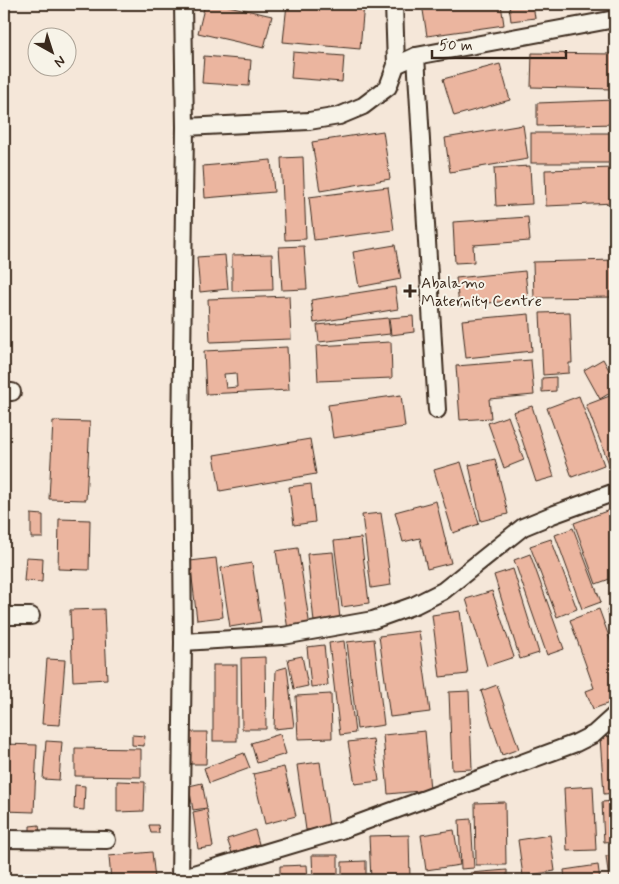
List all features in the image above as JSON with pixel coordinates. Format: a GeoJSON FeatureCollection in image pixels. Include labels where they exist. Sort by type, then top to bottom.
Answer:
{"type":"FeatureCollection","features":[{"type":"Feature","properties":{"kind":"street"},"geometry":{"type":"LineString","coordinates":[[183,4],[184,128],[180,440],[182,642],[180,879],[341,830],[558,749],[594,734],[615,715]]}},
{"type":"Feature","properties":{"kind":"street"},"geometry":{"type":"LineString","coordinates":[[184,128],[309,121],[339,116],[363,106],[388,87],[396,65],[394,4]]}},
{"type":"Feature","properties":{"kind":"street"},"geometry":{"type":"LineString","coordinates":[[396,65],[416,56],[615,19]]}},
{"type":"Feature","properties":{"kind":"street"},"geometry":{"type":"LineString","coordinates":[[416,56],[437,410]]}},
{"type":"Feature","properties":{"kind":"street"},"geometry":{"type":"LineString","coordinates":[[182,642],[283,636],[373,620],[415,605],[443,591],[523,527],[615,492]]}},
{"type":"Feature","properties":{"kind":"street"},"geometry":{"type":"LineString","coordinates":[[4,616],[31,616]]}},
{"type":"Feature","properties":{"kind":"street"},"geometry":{"type":"LineString","coordinates":[[4,839],[107,840]]}},
{"type":"Feature","properties":{"kind":"building"},"geometry":{"type":"Polygon","coordinates":[[[205,4],[220,4],[272,16],[264,48],[198,33],[205,4]]]}},
{"type":"Feature","properties":{"kind":"building"},"geometry":{"type":"Polygon","coordinates":[[[254,4],[273,4],[272,7],[254,4]]]}},
{"type":"Feature","properties":{"kind":"building"},"geometry":{"type":"Polygon","coordinates":[[[287,4],[364,4],[360,49],[283,42],[287,4]]]}},
{"type":"Feature","properties":{"kind":"building"},"geometry":{"type":"Polygon","coordinates":[[[422,4],[501,4],[504,25],[427,36],[422,4]]]}},
{"type":"Feature","properties":{"kind":"building"},"geometry":{"type":"Polygon","coordinates":[[[509,4],[533,4],[535,18],[511,21],[509,4]]]}},
{"type":"Feature","properties":{"kind":"building"},"geometry":{"type":"Polygon","coordinates":[[[293,52],[344,56],[342,82],[291,78],[293,52]]]}},
{"type":"Feature","properties":{"kind":"building"},"geometry":{"type":"Polygon","coordinates":[[[532,53],[613,54],[612,89],[531,87],[532,53]]]}},
{"type":"Feature","properties":{"kind":"building"},"geometry":{"type":"Polygon","coordinates":[[[204,56],[251,60],[249,86],[202,83],[204,56]]]}},
{"type":"Feature","properties":{"kind":"building"},"geometry":{"type":"Polygon","coordinates":[[[500,64],[510,100],[454,116],[443,79],[500,64]]]}},
{"type":"Feature","properties":{"kind":"building"},"geometry":{"type":"Polygon","coordinates":[[[615,100],[615,124],[537,126],[537,103],[615,100]]]}},
{"type":"Feature","properties":{"kind":"building"},"geometry":{"type":"Polygon","coordinates":[[[523,125],[528,159],[450,172],[445,138],[523,125]]]}},
{"type":"Feature","properties":{"kind":"building"},"geometry":{"type":"Polygon","coordinates":[[[383,131],[390,179],[320,191],[312,142],[383,131]]]}},
{"type":"Feature","properties":{"kind":"building"},"geometry":{"type":"Polygon","coordinates":[[[531,133],[615,133],[615,163],[531,163],[531,133]]]}},
{"type":"Feature","properties":{"kind":"building"},"geometry":{"type":"Polygon","coordinates":[[[303,157],[306,239],[285,240],[281,158],[303,157]]]}},
{"type":"Feature","properties":{"kind":"building"},"geometry":{"type":"Polygon","coordinates":[[[271,160],[274,192],[205,198],[203,166],[271,160]]]}},
{"type":"Feature","properties":{"kind":"building"},"geometry":{"type":"Polygon","coordinates":[[[530,166],[532,204],[496,206],[494,168],[530,166]]]}},
{"type":"Feature","properties":{"kind":"building"},"geometry":{"type":"Polygon","coordinates":[[[615,168],[615,203],[546,206],[545,170],[615,168]]]}},
{"type":"Feature","properties":{"kind":"building"},"geometry":{"type":"Polygon","coordinates":[[[388,187],[394,230],[314,240],[309,197],[388,187]]]}},
{"type":"Feature","properties":{"kind":"building"},"geometry":{"type":"Polygon","coordinates":[[[528,217],[530,241],[473,245],[474,262],[455,263],[453,222],[528,217]]]}},
{"type":"Feature","properties":{"kind":"building"},"geometry":{"type":"Polygon","coordinates":[[[395,245],[401,279],[359,287],[353,252],[395,245]]]}},
{"type":"Feature","properties":{"kind":"building"},"geometry":{"type":"Polygon","coordinates":[[[304,246],[307,289],[282,290],[279,247],[304,246]]]}},
{"type":"Feature","properties":{"kind":"building"},"geometry":{"type":"Polygon","coordinates":[[[272,254],[273,290],[232,291],[232,255],[272,254]]]}},
{"type":"Feature","properties":{"kind":"building"},"geometry":{"type":"Polygon","coordinates":[[[225,255],[228,289],[200,292],[197,257],[225,255]]]}},
{"type":"Feature","properties":{"kind":"building"},"geometry":{"type":"Polygon","coordinates":[[[615,260],[615,297],[534,298],[533,262],[615,260]]]}},
{"type":"Feature","properties":{"kind":"building"},"geometry":{"type":"Polygon","coordinates":[[[525,271],[528,299],[459,306],[456,278],[525,271]]]}},
{"type":"Feature","properties":{"kind":"building"},"geometry":{"type":"Polygon","coordinates":[[[395,287],[398,309],[314,323],[311,300],[395,287]]]}},
{"type":"Feature","properties":{"kind":"building"},"geometry":{"type":"Polygon","coordinates":[[[289,296],[291,339],[210,342],[208,299],[289,296]]]}},
{"type":"Feature","properties":{"kind":"building"},"geometry":{"type":"Polygon","coordinates":[[[570,312],[572,363],[569,363],[569,373],[543,375],[540,313],[570,312]]]}},
{"type":"Feature","properties":{"kind":"building"},"geometry":{"type":"Polygon","coordinates":[[[529,314],[532,351],[466,358],[462,320],[529,314]]]}},
{"type":"Feature","properties":{"kind":"building"},"geometry":{"type":"Polygon","coordinates":[[[413,316],[414,332],[391,335],[389,318],[413,316]]]}},
{"type":"Feature","properties":{"kind":"building"},"geometry":{"type":"Polygon","coordinates":[[[388,318],[390,334],[319,342],[317,325],[388,318]]]}},
{"type":"Feature","properties":{"kind":"building"},"geometry":{"type":"Polygon","coordinates":[[[391,342],[392,378],[318,381],[316,346],[391,342]]]}},
{"type":"Feature","properties":{"kind":"building"},"geometry":{"type":"Polygon","coordinates":[[[287,347],[289,390],[206,394],[204,351],[287,347]],[[236,373],[224,374],[226,388],[237,387],[236,373]]]}},
{"type":"Feature","properties":{"kind":"building"},"geometry":{"type":"Polygon","coordinates":[[[603,359],[615,381],[615,390],[600,399],[584,370],[603,359]]]}},
{"type":"Feature","properties":{"kind":"building"},"geometry":{"type":"Polygon","coordinates":[[[531,360],[534,395],[489,399],[491,418],[460,420],[456,366],[531,360]]]}},
{"type":"Feature","properties":{"kind":"building"},"geometry":{"type":"Polygon","coordinates":[[[556,377],[556,391],[542,392],[542,378],[556,377]]]}},
{"type":"Feature","properties":{"kind":"building"},"geometry":{"type":"Polygon","coordinates":[[[615,394],[615,464],[610,466],[586,405],[615,394]]]}},
{"type":"Feature","properties":{"kind":"building"},"geometry":{"type":"Polygon","coordinates":[[[401,395],[405,427],[333,438],[328,405],[401,395]]]}},
{"type":"Feature","properties":{"kind":"building"},"geometry":{"type":"Polygon","coordinates":[[[579,396],[604,465],[572,477],[547,408],[579,396]]]}},
{"type":"Feature","properties":{"kind":"building"},"geometry":{"type":"Polygon","coordinates":[[[532,406],[554,477],[536,482],[513,412],[532,406]]]}},
{"type":"Feature","properties":{"kind":"building"},"geometry":{"type":"Polygon","coordinates":[[[508,416],[524,460],[504,468],[488,423],[508,416]]]}},
{"type":"Feature","properties":{"kind":"building"},"geometry":{"type":"Polygon","coordinates":[[[53,421],[90,422],[86,500],[49,499],[53,421]]]}},
{"type":"Feature","properties":{"kind":"building"},"geometry":{"type":"Polygon","coordinates":[[[310,439],[316,474],[220,491],[214,455],[310,439]]]}},
{"type":"Feature","properties":{"kind":"building"},"geometry":{"type":"Polygon","coordinates":[[[495,459],[508,514],[481,521],[469,465],[495,459]]]}},
{"type":"Feature","properties":{"kind":"building"},"geometry":{"type":"Polygon","coordinates":[[[461,462],[479,524],[453,533],[434,470],[461,462]]]}},
{"type":"Feature","properties":{"kind":"building"},"geometry":{"type":"Polygon","coordinates":[[[311,484],[315,522],[294,525],[289,487],[311,484]]]}},
{"type":"Feature","properties":{"kind":"building"},"geometry":{"type":"Polygon","coordinates":[[[436,501],[451,563],[427,569],[420,538],[403,542],[395,512],[436,501]]]}},
{"type":"Feature","properties":{"kind":"building"},"geometry":{"type":"Polygon","coordinates":[[[615,508],[615,577],[596,584],[574,523],[615,508]]]}},
{"type":"Feature","properties":{"kind":"building"},"geometry":{"type":"Polygon","coordinates":[[[381,513],[391,585],[371,588],[362,515],[381,513]]]}},
{"type":"Feature","properties":{"kind":"building"},"geometry":{"type":"Polygon","coordinates":[[[31,514],[43,515],[43,538],[31,538],[31,514]]]}},
{"type":"Feature","properties":{"kind":"building"},"geometry":{"type":"Polygon","coordinates":[[[59,519],[90,520],[89,570],[58,569],[59,519]]]}},
{"type":"Feature","properties":{"kind":"building"},"geometry":{"type":"Polygon","coordinates":[[[573,528],[601,602],[582,609],[555,535],[573,528]]]}},
{"type":"Feature","properties":{"kind":"building"},"geometry":{"type":"Polygon","coordinates":[[[361,538],[369,603],[342,607],[334,541],[361,538]]]}},
{"type":"Feature","properties":{"kind":"building"},"geometry":{"type":"Polygon","coordinates":[[[551,539],[577,609],[557,617],[530,546],[551,539]]]}},
{"type":"Feature","properties":{"kind":"building"},"geometry":{"type":"Polygon","coordinates":[[[298,548],[310,627],[288,630],[276,551],[298,548]]]}},
{"type":"Feature","properties":{"kind":"building"},"geometry":{"type":"Polygon","coordinates":[[[333,552],[340,619],[314,622],[307,554],[333,552]]]}},
{"type":"Feature","properties":{"kind":"building"},"geometry":{"type":"Polygon","coordinates":[[[530,554],[564,649],[547,655],[514,560],[530,554]]]}},
{"type":"Feature","properties":{"kind":"building"},"geometry":{"type":"Polygon","coordinates":[[[26,557],[43,558],[42,582],[24,581],[26,557]]]}},
{"type":"Feature","properties":{"kind":"building"},"geometry":{"type":"Polygon","coordinates":[[[216,558],[223,617],[197,620],[190,561],[216,558]]]}},
{"type":"Feature","properties":{"kind":"building"},"geometry":{"type":"Polygon","coordinates":[[[252,563],[261,622],[230,627],[221,568],[252,563]]]}},
{"type":"Feature","properties":{"kind":"building"},"geometry":{"type":"Polygon","coordinates":[[[513,569],[539,653],[520,659],[494,575],[513,569]]]}},
{"type":"Feature","properties":{"kind":"building"},"geometry":{"type":"Polygon","coordinates":[[[492,591],[514,657],[487,666],[466,599],[492,591]]]}},
{"type":"Feature","properties":{"kind":"building"},"geometry":{"type":"Polygon","coordinates":[[[615,607],[615,630],[607,610],[615,607]]]}},
{"type":"Feature","properties":{"kind":"building"},"geometry":{"type":"Polygon","coordinates":[[[104,609],[107,679],[73,681],[70,610],[104,609]]]}},
{"type":"Feature","properties":{"kind":"building"},"geometry":{"type":"Polygon","coordinates":[[[599,609],[615,653],[615,701],[593,709],[586,691],[594,688],[570,620],[599,609]]]}},
{"type":"Feature","properties":{"kind":"building"},"geometry":{"type":"Polygon","coordinates":[[[460,611],[468,674],[440,677],[432,615],[460,611]]]}},
{"type":"Feature","properties":{"kind":"building"},"geometry":{"type":"Polygon","coordinates":[[[419,631],[430,712],[390,717],[379,636],[419,631]]]}},
{"type":"Feature","properties":{"kind":"building"},"geometry":{"type":"Polygon","coordinates":[[[374,639],[384,725],[357,729],[347,642],[374,639]]]}},
{"type":"Feature","properties":{"kind":"building"},"geometry":{"type":"Polygon","coordinates":[[[344,641],[355,733],[340,735],[329,643],[344,641]]]}},
{"type":"Feature","properties":{"kind":"building"},"geometry":{"type":"Polygon","coordinates":[[[324,645],[328,685],[311,687],[307,647],[324,645]]]}},
{"type":"Feature","properties":{"kind":"building"},"geometry":{"type":"Polygon","coordinates":[[[302,656],[308,686],[294,689],[288,659],[302,656]]]}},
{"type":"Feature","properties":{"kind":"building"},"geometry":{"type":"Polygon","coordinates":[[[265,657],[266,729],[242,729],[241,658],[265,657]]]}},
{"type":"Feature","properties":{"kind":"building"},"geometry":{"type":"Polygon","coordinates":[[[47,659],[65,660],[60,725],[42,724],[47,659]]]}},
{"type":"Feature","properties":{"kind":"building"},"geometry":{"type":"Polygon","coordinates":[[[213,665],[237,665],[237,741],[213,741],[213,665]]]}},
{"type":"Feature","properties":{"kind":"building"},"geometry":{"type":"Polygon","coordinates":[[[287,667],[294,727],[274,729],[276,670],[287,667]]]}},
{"type":"Feature","properties":{"kind":"building"},"geometry":{"type":"Polygon","coordinates":[[[497,685],[519,749],[502,755],[481,691],[497,685]]]}},
{"type":"Feature","properties":{"kind":"building"},"geometry":{"type":"Polygon","coordinates":[[[469,691],[472,769],[452,770],[449,692],[469,691]]]}},
{"type":"Feature","properties":{"kind":"building"},"geometry":{"type":"Polygon","coordinates":[[[331,694],[332,738],[298,739],[296,696],[331,694]]]}},
{"type":"Feature","properties":{"kind":"building"},"geometry":{"type":"Polygon","coordinates":[[[425,731],[430,790],[388,794],[383,735],[425,731]]]}},
{"type":"Feature","properties":{"kind":"building"},"geometry":{"type":"Polygon","coordinates":[[[190,732],[207,732],[206,764],[190,764],[190,732]]]}},
{"type":"Feature","properties":{"kind":"building"},"geometry":{"type":"Polygon","coordinates":[[[280,734],[286,754],[257,763],[251,743],[280,734]]]}},
{"type":"Feature","properties":{"kind":"building"},"geometry":{"type":"Polygon","coordinates":[[[132,735],[145,736],[144,746],[132,745],[132,735]]]}},
{"type":"Feature","properties":{"kind":"building"},"geometry":{"type":"Polygon","coordinates":[[[615,736],[615,793],[604,794],[600,737],[615,736]]]}},
{"type":"Feature","properties":{"kind":"building"},"geometry":{"type":"Polygon","coordinates":[[[373,739],[379,781],[355,784],[348,742],[373,739]]]}},
{"type":"Feature","properties":{"kind":"building"},"geometry":{"type":"Polygon","coordinates":[[[46,741],[62,742],[59,780],[43,779],[46,741]]]}},
{"type":"Feature","properties":{"kind":"building"},"geometry":{"type":"Polygon","coordinates":[[[4,744],[37,745],[34,812],[4,811],[4,744]]]}},
{"type":"Feature","properties":{"kind":"building"},"geometry":{"type":"Polygon","coordinates":[[[75,748],[141,749],[141,777],[75,776],[75,748]]]}},
{"type":"Feature","properties":{"kind":"building"},"geometry":{"type":"Polygon","coordinates":[[[244,753],[250,768],[209,783],[204,768],[244,753]]]}},
{"type":"Feature","properties":{"kind":"building"},"geometry":{"type":"Polygon","coordinates":[[[320,762],[329,827],[306,830],[297,765],[320,762]]]}},
{"type":"Feature","properties":{"kind":"building"},"geometry":{"type":"Polygon","coordinates":[[[284,767],[296,816],[265,824],[253,774],[284,767]]]}},
{"type":"Feature","properties":{"kind":"building"},"geometry":{"type":"Polygon","coordinates":[[[117,781],[145,782],[144,811],[117,812],[117,781]]]}},
{"type":"Feature","properties":{"kind":"building"},"geometry":{"type":"Polygon","coordinates":[[[202,783],[207,808],[193,810],[189,786],[202,783]]]}},
{"type":"Feature","properties":{"kind":"building"},"geometry":{"type":"Polygon","coordinates":[[[75,785],[85,786],[84,810],[74,809],[75,785]]]}},
{"type":"Feature","properties":{"kind":"building"},"geometry":{"type":"Polygon","coordinates":[[[593,786],[596,850],[567,851],[564,788],[593,786]]]}},
{"type":"Feature","properties":{"kind":"building"},"geometry":{"type":"Polygon","coordinates":[[[615,801],[615,841],[604,842],[602,802],[615,801]]]}},
{"type":"Feature","properties":{"kind":"building"},"geometry":{"type":"Polygon","coordinates":[[[505,802],[506,865],[476,865],[475,803],[505,802]]]}},
{"type":"Feature","properties":{"kind":"building"},"geometry":{"type":"Polygon","coordinates":[[[207,809],[213,847],[198,849],[193,812],[207,809]]]}},
{"type":"Feature","properties":{"kind":"building"},"geometry":{"type":"Polygon","coordinates":[[[471,819],[474,868],[461,869],[459,820],[471,819]]]}},
{"type":"Feature","properties":{"kind":"building"},"geometry":{"type":"Polygon","coordinates":[[[39,825],[40,834],[30,834],[30,826],[39,825]]]}},
{"type":"Feature","properties":{"kind":"building"},"geometry":{"type":"Polygon","coordinates":[[[149,825],[158,825],[159,833],[151,833],[149,825]]]}},
{"type":"Feature","properties":{"kind":"building"},"geometry":{"type":"Polygon","coordinates":[[[255,830],[259,844],[232,853],[227,839],[255,830]]]}},
{"type":"Feature","properties":{"kind":"building"},"geometry":{"type":"Polygon","coordinates":[[[454,830],[460,865],[426,870],[421,835],[454,830]]]}},
{"type":"Feature","properties":{"kind":"building"},"geometry":{"type":"Polygon","coordinates":[[[409,835],[410,880],[371,880],[369,836],[409,835]]]}},
{"type":"Feature","properties":{"kind":"building"},"geometry":{"type":"Polygon","coordinates":[[[550,835],[555,871],[523,876],[518,840],[550,835]]]}},
{"type":"Feature","properties":{"kind":"building"},"geometry":{"type":"Polygon","coordinates":[[[152,852],[155,879],[111,880],[109,856],[152,852]]]}},
{"type":"Feature","properties":{"kind":"building"},"geometry":{"type":"Polygon","coordinates":[[[312,855],[338,855],[338,880],[313,880],[312,855]]]}},
{"type":"Feature","properties":{"kind":"building"},"geometry":{"type":"Polygon","coordinates":[[[615,855],[615,880],[609,880],[606,856],[615,855]]]}},
{"type":"Feature","properties":{"kind":"building"},"geometry":{"type":"Polygon","coordinates":[[[366,861],[366,880],[342,880],[342,862],[366,861]]]}},
{"type":"Feature","properties":{"kind":"building"},"geometry":{"type":"Polygon","coordinates":[[[307,865],[308,880],[280,880],[280,866],[307,865]]]}},
{"type":"Feature","properties":{"kind":"building"},"geometry":{"type":"Polygon","coordinates":[[[598,865],[600,880],[565,880],[564,870],[598,865]]]}},
{"type":"Feature","properties":{"kind":"building"},"geometry":{"type":"Polygon","coordinates":[[[507,870],[507,880],[471,880],[470,873],[507,870]]]}},
{"type":"Feature","properties":{"kind":"building"},"geometry":{"type":"Polygon","coordinates":[[[461,876],[461,880],[422,880],[422,877],[461,876]]]}},
{"type":"Feature","properties":{"kind":"place","name":"Abalamo Maternity Centre"},"geometry":{"type":"Point","coordinates":[410,291]}}]}
